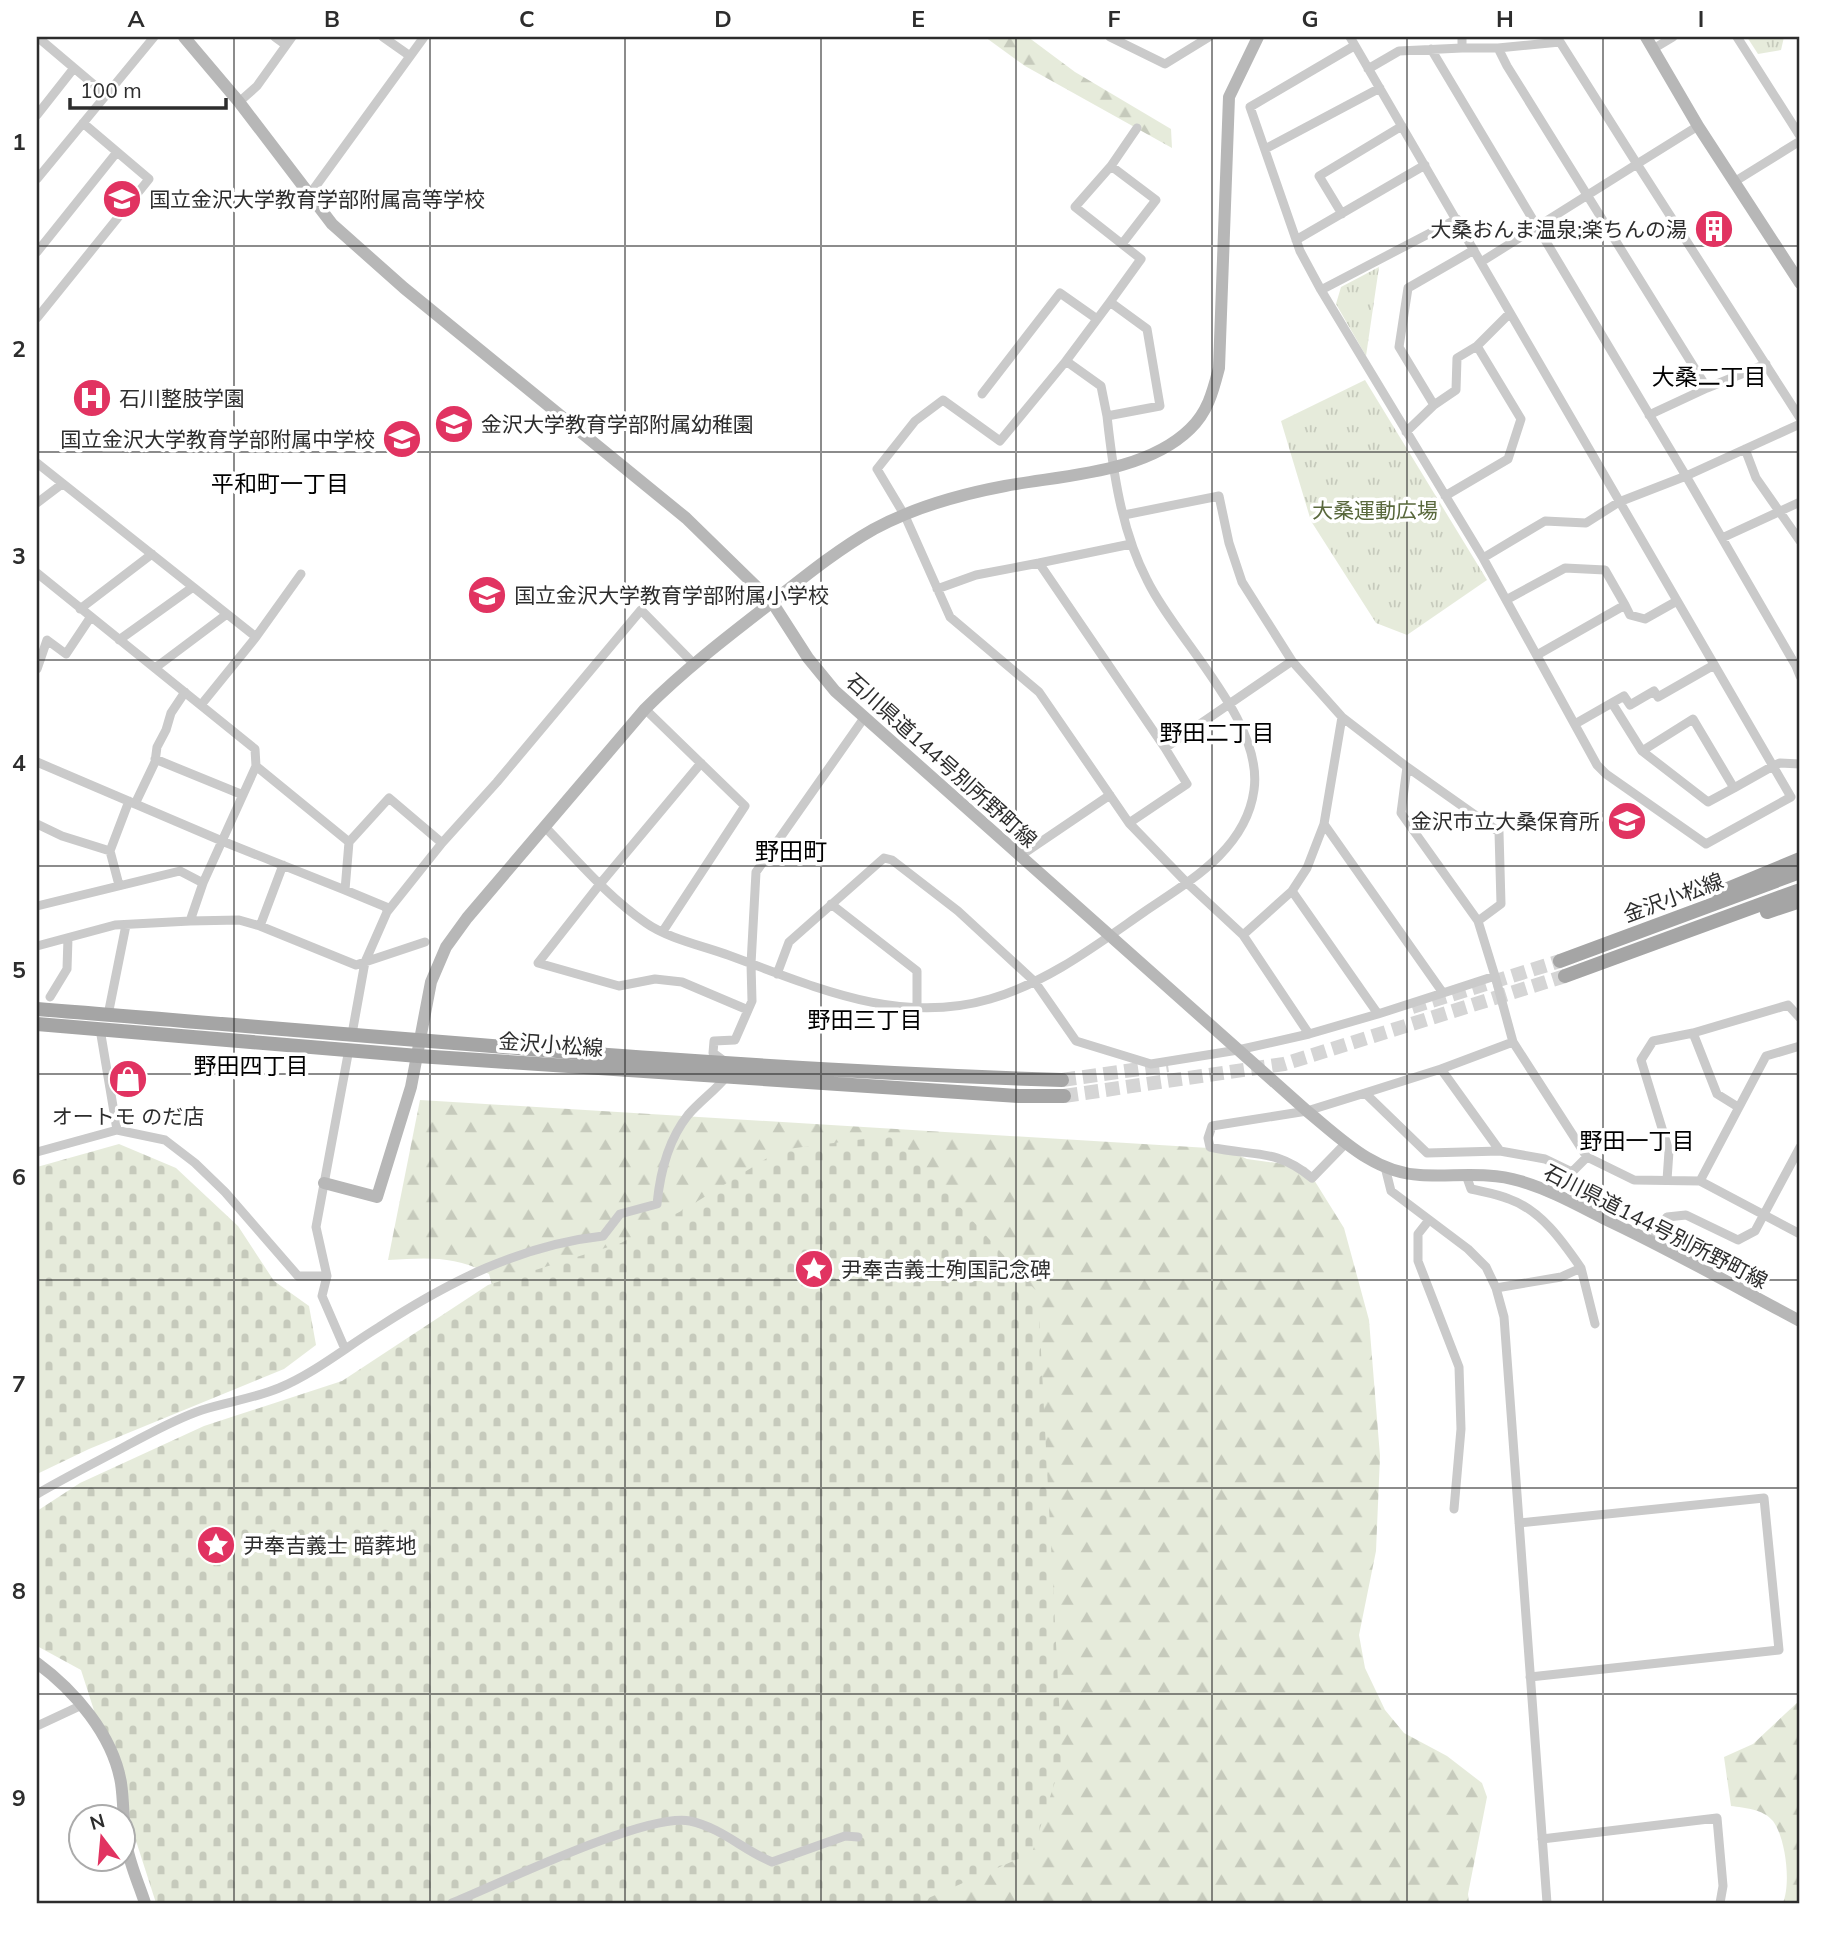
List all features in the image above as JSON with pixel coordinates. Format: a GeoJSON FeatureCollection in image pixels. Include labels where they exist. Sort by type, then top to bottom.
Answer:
{"type":"FeatureCollection","features":[{"type":"Feature","properties":{"kind":"main road"},"geometry":{"type":"LineString","coordinates":[[1622,939],[1695,903],[1800,859]]}},
{"type":"Feature","properties":{"kind":"main road","name":"金沢小松線"},"geometry":{"type":"LineString","coordinates":[[1560,961],[1800,872]]}},
{"type":"Feature","properties":{"kind":"main road","name":"金沢小松線"},"geometry":{"type":"LineString","coordinates":[[1565,976],[1800,890]]}},
{"type":"Feature","properties":{"kind":"main road"},"geometry":{"type":"LineString","coordinates":[[1612,960],[1692,938],[1800,901]]}},
{"type":"Feature","properties":{"kind":"main road","name":"金沢小松線"},"geometry":{"type":"LineString","coordinates":[[37,1009],[351,1042],[418,1056],[728,1070],[1062,1080]]}},
{"type":"Feature","properties":{"kind":"main road","name":"金沢小松線"},"geometry":{"type":"LineString","coordinates":[[37,1024],[351,1042],[420,1041],[1019,1096],[1064,1096]]}},
{"type":"Feature","properties":{"kind":"street"},"geometry":{"type":"LineString","coordinates":[[37,178],[154,37]]}},
{"type":"Feature","properties":{"kind":"street","name":"石川県道144号別所野町線"},"geometry":{"type":"LineString","coordinates":[[185,37],[239,102],[332,224],[404,288],[686,518],[772,602],[808,658],[835,691],[1307,1111],[1362,1156],[1385,1167],[1416,1175],[1493,1175],[1519,1180],[1551,1192],[1652,1241],[1800,1321]]}},
{"type":"Feature","properties":{"kind":"street"},"geometry":{"type":"LineString","coordinates":[[239,102],[257,86],[289,41],[275,37]]}},
{"type":"Feature","properties":{"kind":"street"},"geometry":{"type":"LineString","coordinates":[[383,37],[410,57]]}},
{"type":"Feature","properties":{"kind":"street"},"geometry":{"type":"LineString","coordinates":[[310,194],[424,37]]}},
{"type":"Feature","properties":{"kind":"street"},"geometry":{"type":"LineString","coordinates":[[1110,37],[1165,64],[1209,37]]}},
{"type":"Feature","properties":{"kind":"street"},"geometry":{"type":"LineString","coordinates":[[324,1183],[377,1197],[411,1087],[431,982],[446,947],[467,918],[645,709],[694,664],[831,556],[876,528],[905,516],[993,489],[1113,468],[1156,452],[1189,431],[1209,404],[1219,368],[1229,97],[1258,37]]}},
{"type":"Feature","properties":{"kind":"street"},"geometry":{"type":"LineString","coordinates":[[1462,37],[1462,48]]}},
{"type":"Feature","properties":{"kind":"street"},"geometry":{"type":"LineString","coordinates":[[1646,37],[1698,126],[1800,283]]}},
{"type":"Feature","properties":{"kind":"street"},"geometry":{"type":"LineString","coordinates":[[1653,49],[1673,37]]}},
{"type":"Feature","properties":{"kind":"street"},"geometry":{"type":"LineString","coordinates":[[1737,37],[1800,136]]}},
{"type":"Feature","properties":{"kind":"street"},"geometry":{"type":"LineString","coordinates":[[41,41],[106,95]]}},
{"type":"Feature","properties":{"kind":"street"},"geometry":{"type":"LineString","coordinates":[[1352,41],[1791,797],[1706,844],[1597,765],[1483,558],[1321,290],[1296,240],[1250,107],[1352,41]]}},
{"type":"Feature","properties":{"kind":"street"},"geometry":{"type":"LineString","coordinates":[[1368,69],[1399,51],[1498,48],[1560,42],[1800,418]]}},
{"type":"Feature","properties":{"kind":"street"},"geometry":{"type":"LineString","coordinates":[[1498,48],[1707,388]]}},
{"type":"Feature","properties":{"kind":"street"},"geometry":{"type":"LineString","coordinates":[[1431,49],[1798,665],[1800,676]]}},
{"type":"Feature","properties":{"kind":"street"},"geometry":{"type":"LineString","coordinates":[[37,115],[74,68]]}},
{"type":"Feature","properties":{"kind":"street"},"geometry":{"type":"LineString","coordinates":[[1265,149],[1380,88]]}},
{"type":"Feature","properties":{"kind":"street"},"geometry":{"type":"LineString","coordinates":[[37,318],[149,179],[83,123]]}},
{"type":"Feature","properties":{"kind":"street"},"geometry":{"type":"LineString","coordinates":[[1481,262],[1698,126]]}},
{"type":"Feature","properties":{"kind":"street"},"geometry":{"type":"LineString","coordinates":[[1342,214],[1319,176],[1402,127]]}},
{"type":"Feature","properties":{"kind":"street"},"geometry":{"type":"LineString","coordinates":[[1137,128],[1111,166],[1075,207],[1141,260],[1066,361],[1000,441],[943,400],[915,421],[877,469],[905,516],[950,617],[1039,692],[1129,823],[1187,883],[1243,935],[1309,1034]]}},
{"type":"Feature","properties":{"kind":"street"},"geometry":{"type":"LineString","coordinates":[[1734,182],[1800,141]]}},
{"type":"Feature","properties":{"kind":"street"},"geometry":{"type":"LineString","coordinates":[[37,252],[117,152]]}},
{"type":"Feature","properties":{"kind":"street"},"geometry":{"type":"LineString","coordinates":[[1296,240],[1425,165]]}},
{"type":"Feature","properties":{"kind":"street"},"geometry":{"type":"LineString","coordinates":[[1111,166],[1156,201],[1122,244]]}},
{"type":"Feature","properties":{"kind":"street"},"geometry":{"type":"LineString","coordinates":[[1321,290],[1457,219]]}},
{"type":"Feature","properties":{"kind":"street"},"geometry":{"type":"LineString","coordinates":[[1434,405],[1399,347],[1408,288],[1474,250]]}},
{"type":"Feature","properties":{"kind":"street"},"geometry":{"type":"LineString","coordinates":[[982,394],[1060,293],[1097,319]]}},
{"type":"Feature","properties":{"kind":"street"},"geometry":{"type":"LineString","coordinates":[[1107,416],[1160,406],[1147,329],[1110,302]]}},
{"type":"Feature","properties":{"kind":"street"},"geometry":{"type":"LineString","coordinates":[[1406,432],[1434,405],[1456,390],[1457,358],[1477,346],[1510,313]]}},
{"type":"Feature","properties":{"kind":"street"},"geometry":{"type":"LineString","coordinates":[[1445,496],[1508,459],[1521,419],[1477,346]]}},
{"type":"Feature","properties":{"kind":"street"},"geometry":{"type":"LineString","coordinates":[[545,827],[625,908],[650,926],[777,974],[856,1000],[885,1006],[917,1008],[967,1004],[1035,982],[1203,873],[1230,844],[1246,820],[1254,790],[1254,765],[1245,733],[1147,583],[1131,544],[1113,468],[1101,386],[1066,361]]}},
{"type":"Feature","properties":{"kind":"street"},"geometry":{"type":"LineString","coordinates":[[1649,415],[1766,364]]}},
{"type":"Feature","properties":{"kind":"street"},"geometry":{"type":"LineString","coordinates":[[1483,558],[1545,521],[1586,523],[1619,502],[1686,476],[1800,424]]}},
{"type":"Feature","properties":{"kind":"street"},"geometry":{"type":"LineString","coordinates":[[1745,449],[1756,478],[1800,541]]}},
{"type":"Feature","properties":{"kind":"street"},"geometry":{"type":"LineString","coordinates":[[37,463],[256,636]]}},
{"type":"Feature","properties":{"kind":"street"},"geometry":{"type":"LineString","coordinates":[[37,503],[62,484]]}},
{"type":"Feature","properties":{"kind":"street"},"geometry":{"type":"LineString","coordinates":[[1124,515],[1219,496],[1229,543],[1242,582],[1292,661],[1342,717],[1499,832],[1501,904],[1478,921]]}},
{"type":"Feature","properties":{"kind":"street"},"geometry":{"type":"LineString","coordinates":[[1722,538],[1800,502]]}},
{"type":"Feature","properties":{"kind":"street"},"geometry":{"type":"LineString","coordinates":[[937,589],[976,575],[1131,544]]}},
{"type":"Feature","properties":{"kind":"street"},"geometry":{"type":"LineString","coordinates":[[80,609],[152,554]]}},
{"type":"Feature","properties":{"kind":"street"},"geometry":{"type":"LineString","coordinates":[[1039,563],[1187,784],[1129,823]]}},
{"type":"Feature","properties":{"kind":"street"},"geometry":{"type":"LineString","coordinates":[[1506,600],[1565,568],[1605,570],[1630,615],[1645,619],[1677,601]]}},
{"type":"Feature","properties":{"kind":"street"},"geometry":{"type":"LineString","coordinates":[[37,573],[255,749],[256,766],[190,921]]}},
{"type":"Feature","properties":{"kind":"street"},"geometry":{"type":"LineString","coordinates":[[201,705],[301,574]]}},
{"type":"Feature","properties":{"kind":"street"},"geometry":{"type":"LineString","coordinates":[[119,640],[193,587]]}},
{"type":"Feature","properties":{"kind":"street"},"geometry":{"type":"LineString","coordinates":[[1537,655],[1625,605]]}},
{"type":"Feature","properties":{"kind":"street"},"geometry":{"type":"LineString","coordinates":[[345,1349],[323,1296],[327,1276],[316,1227],[365,961],[387,912],[641,610],[694,664]]}},
{"type":"Feature","properties":{"kind":"street"},"geometry":{"type":"LineString","coordinates":[[155,668],[227,614]]}},
{"type":"Feature","properties":{"kind":"street"},"geometry":{"type":"LineString","coordinates":[[37,669],[47,640],[66,654],[90,618]]}},
{"type":"Feature","properties":{"kind":"street"},"geometry":{"type":"LineString","coordinates":[[1165,748],[1292,661]]}},
{"type":"Feature","properties":{"kind":"street"},"geometry":{"type":"LineString","coordinates":[[1575,724],[1624,696],[1630,705],[1654,691],[1658,697],[1714,665]]}},
{"type":"Feature","properties":{"kind":"street"},"geometry":{"type":"LineString","coordinates":[[119,885],[110,851],[155,759],[171,713],[185,692]]}},
{"type":"Feature","properties":{"kind":"street"},"geometry":{"type":"LineString","coordinates":[[1612,703],[1642,751],[1708,802],[1773,765],[1800,764]]}},
{"type":"Feature","properties":{"kind":"street"},"geometry":{"type":"LineString","coordinates":[[645,709],[745,806],[663,931]]}},
{"type":"Feature","properties":{"kind":"street"},"geometry":{"type":"LineString","coordinates":[[1243,935],[1292,891],[1307,868],[1324,824],[1342,717]]}},
{"type":"Feature","properties":{"kind":"street"},"geometry":{"type":"LineString","coordinates":[[37,1494],[172,1422],[278,1388],[307,1374],[461,1278],[510,1257],[564,1241],[603,1236],[620,1214],[657,1204],[673,1138],[688,1115],[728,1070],[713,1053],[714,1041],[735,1040],[752,1001],[751,964],[756,873],[864,718]]}},
{"type":"Feature","properties":{"kind":"street"},"geometry":{"type":"LineString","coordinates":[[1642,751],[1693,719],[1734,788]]}},
{"type":"Feature","properties":{"kind":"street"},"geometry":{"type":"LineString","coordinates":[[155,759],[243,795]]}},
{"type":"Feature","properties":{"kind":"street"},"geometry":{"type":"LineString","coordinates":[[37,762],[386,907],[387,912]]}},
{"type":"Feature","properties":{"kind":"street"},"geometry":{"type":"LineString","coordinates":[[701,764],[538,963],[619,986],[654,979],[682,982],[748,1010]]}},
{"type":"Feature","properties":{"kind":"street"},"geometry":{"type":"LineString","coordinates":[[256,766],[349,842]]}},
{"type":"Feature","properties":{"kind":"street"},"geometry":{"type":"LineString","coordinates":[[1407,767],[1401,813],[1478,921],[1513,1042],[1587,1157],[1634,1180],[1700,1181],[1800,1234]]}},
{"type":"Feature","properties":{"kind":"street"},"geometry":{"type":"LineString","coordinates":[[1020,856],[1110,795]]}},
{"type":"Feature","properties":{"kind":"street"},"geometry":{"type":"LineString","coordinates":[[345,890],[349,842],[389,798],[442,844]]}},
{"type":"Feature","properties":{"kind":"street"},"geometry":{"type":"LineString","coordinates":[[37,824],[62,836],[110,851]]}},
{"type":"Feature","properties":{"kind":"street"},"geometry":{"type":"LineString","coordinates":[[1324,824],[1443,993]]}},
{"type":"Feature","properties":{"kind":"street"},"geometry":{"type":"LineString","coordinates":[[777,974],[789,942],[884,858],[892,860],[957,911],[1035,982],[1076,1041],[1151,1064],[1238,1050],[1309,1034],[1495,975]]}},
{"type":"Feature","properties":{"kind":"street"},"geometry":{"type":"LineString","coordinates":[[260,926],[283,865]]}},
{"type":"Feature","properties":{"kind":"street"},"geometry":{"type":"LineString","coordinates":[[37,905],[180,871],[204,883]]}},
{"type":"Feature","properties":{"kind":"street"},"geometry":{"type":"LineString","coordinates":[[1292,891],[1378,1014]]}},
{"type":"Feature","properties":{"kind":"street"},"geometry":{"type":"LineString","coordinates":[[831,904],[917,971],[917,1008]]}},
{"type":"Feature","properties":{"kind":"street"},"geometry":{"type":"LineString","coordinates":[[37,946],[126,925],[239,920],[356,965],[425,942]]}},
{"type":"Feature","properties":{"kind":"street"},"geometry":{"type":"LineString","coordinates":[[108,1015],[126,925]]}},
{"type":"Feature","properties":{"kind":"street"},"geometry":{"type":"LineString","coordinates":[[50,997],[67,969],[68,937]]}},
{"type":"Feature","properties":{"kind":"street"},"geometry":{"type":"LineString","coordinates":[[1667,1180],[1668,1151],[1641,1060],[1653,1041],[1693,1033],[1788,1005],[1800,1017]]}},
{"type":"Feature","properties":{"kind":"street"},"geometry":{"type":"LineString","coordinates":[[100,1029],[117,1130]]}},
{"type":"Feature","properties":{"kind":"street"},"geometry":{"type":"LineString","coordinates":[[1693,1033],[1717,1094],[1738,1107]]}},
{"type":"Feature","properties":{"kind":"street"},"geometry":{"type":"LineString","coordinates":[[1346,1143],[1312,1178],[1278,1157],[1210,1147],[1208,1138],[1212,1126],[1307,1111],[1441,1069],[1513,1042]]}},
{"type":"Feature","properties":{"kind":"street"},"geometry":{"type":"LineString","coordinates":[[1700,1181],[1766,1056],[1800,1046]]}},
{"type":"Feature","properties":{"kind":"street"},"geometry":{"type":"LineString","coordinates":[[1441,1069],[1500,1151]]}},
{"type":"Feature","properties":{"kind":"street"},"geometry":{"type":"LineString","coordinates":[[1365,1093],[1426,1153],[1500,1151],[1545,1159],[1572,1172],[1587,1157]]}},
{"type":"Feature","properties":{"kind":"street"},"geometry":{"type":"LineString","coordinates":[[37,1152],[117,1130],[164,1140],[225,1192],[298,1276],[327,1276]]}},
{"type":"Feature","properties":{"kind":"street"},"geometry":{"type":"LineString","coordinates":[[1652,1241],[1667,1217],[1686,1215],[1738,1240],[1755,1231],[1800,1147]]}},
{"type":"Feature","properties":{"kind":"street"},"geometry":{"type":"LineString","coordinates":[[1385,1167],[1391,1191],[1468,1249],[1486,1267],[1496,1288],[1504,1317],[1547,1903]]}},
{"type":"Feature","properties":{"kind":"street"},"geometry":{"type":"LineString","coordinates":[[1466,1175],[1471,1189],[1511,1199],[1534,1212],[1566,1245],[1581,1268],[1595,1324]]}},
{"type":"Feature","properties":{"kind":"street"},"geometry":{"type":"LineString","coordinates":[[1429,1220],[1418,1234],[1418,1261],[1459,1367],[1461,1429],[1454,1509]]}},
{"type":"Feature","properties":{"kind":"street"},"geometry":{"type":"LineString","coordinates":[[1496,1288],[1561,1277],[1581,1268]]}},
{"type":"Feature","properties":{"kind":"street"},"geometry":{"type":"LineString","coordinates":[[1520,1523],[1764,1498],[1779,1650],[1530,1677]]}},
{"type":"Feature","properties":{"kind":"street"},"geometry":{"type":"LineString","coordinates":[[37,1662],[82,1705],[105,1742],[120,1780],[126,1844],[145,1903]]}},
{"type":"Feature","properties":{"kind":"street"},"geometry":{"type":"LineString","coordinates":[[37,1726],[82,1705]]}},
{"type":"Feature","properties":{"kind":"street"},"geometry":{"type":"LineString","coordinates":[[1542,1839],[1717,1818],[1723,1886],[1720,1903]]}},
{"type":"Feature","properties":{"kind":"street"},"geometry":{"type":"LineString","coordinates":[[452,1903],[618,1834],[671,1821],[687,1820],[714,1828],[772,1861],[845,1836],[858,1837]]}},
{"type":"Feature","properties":{"kind":"green space"},"geometry":{"type":"Polygon","coordinates":[[[985,37],[1028,37],[1075,72],[1171,129],[1172,148],[1025,66],[985,37]]]}},
{"type":"Feature","properties":{"kind":"green space"},"geometry":{"type":"Polygon","coordinates":[[[1747,37],[1784,37],[1781,50],[1758,54],[1747,37]]]}},
{"type":"Feature","properties":{"kind":"green space"},"geometry":{"type":"Polygon","coordinates":[[[1379,267],[1366,356],[1336,304],[1341,287],[1379,267]]]}},
{"type":"Feature","properties":{"kind":"green space","name":"大桑運動広場"},"geometry":{"type":"Polygon","coordinates":[[[1365,380],[1487,580],[1407,635],[1376,623],[1311,521],[1281,421],[1365,380]]]}},
{"type":"Feature","properties":{"kind":"green space"},"geometry":{"type":"Polygon","coordinates":[[[420,1100],[1225,1149],[1247,1159],[1306,1167],[1344,1228],[1369,1320],[1380,1456],[1376,1551],[1359,1635],[1365,1668],[1385,1710],[1404,1733],[1447,1756],[1482,1783],[1487,1797],[1468,1894],[1469,1903],[686,1903],[255,1447],[497,1303],[489,1274],[476,1268],[440,1259],[388,1260],[420,1100]]]}},
{"type":"Feature","properties":{"kind":"green space"},"geometry":{"type":"Polygon","coordinates":[[[895,1135],[1038,1293],[1062,1760],[1032,1853],[917,1903],[156,1903],[136,1841],[136,1804],[124,1804],[81,1670],[37,1646],[37,1511],[80,1483],[204,1426],[342,1381],[488,1285],[621,1243],[685,1209],[780,1150],[895,1135]]]}},
{"type":"Feature","properties":{"kind":"green space"},"geometry":{"type":"Polygon","coordinates":[[[119,1144],[176,1168],[238,1226],[274,1281],[309,1306],[316,1345],[284,1369],[89,1449],[37,1474],[37,1167],[119,1144]]]}},
{"type":"Feature","properties":{"kind":"green space"},"geometry":{"type":"Polygon","coordinates":[[[1800,1700],[1800,1903],[1783,1903],[1787,1873],[1784,1850],[1777,1829],[1773,1821],[1764,1814],[1731,1806],[1724,1757],[1753,1744],[1800,1700]]]}},
{"type":"Feature","properties":{"kind":"tunnel"},"geometry":{"type":"LineString","coordinates":[[1412,1007],[1560,961]]}},
{"type":"Feature","properties":{"kind":"tunnel"},"geometry":{"type":"LineString","coordinates":[[1064,1096],[1284,1064],[1565,976]]}},
{"type":"Feature","properties":{"kind":"tunnel"},"geometry":{"type":"LineString","coordinates":[[1062,1080],[1168,1065]]}},
{"type":"Feature","properties":{"kind":"place","name":"国立金沢大学教育学部附属高等学校"},"geometry":{"type":"Point","coordinates":[122,199]}},
{"type":"Feature","properties":{"kind":"place","name":"大桑おんま温泉;楽ちんの湯"},"geometry":{"type":"Point","coordinates":[1714,229]}},
{"type":"Feature","properties":{"kind":"place","name":"石川整肢学園"},"geometry":{"type":"Point","coordinates":[92,398]}},
{"type":"Feature","properties":{"kind":"place","name":"金沢大学教育学部附属幼稚園"},"geometry":{"type":"Point","coordinates":[454,424]}},
{"type":"Feature","properties":{"kind":"place","name":"国立金沢大学教育学部附属中学校"},"geometry":{"type":"Point","coordinates":[402,439]}},
{"type":"Feature","properties":{"kind":"place","name":"国立金沢大学教育学部附属小学校"},"geometry":{"type":"Point","coordinates":[487,595]}},
{"type":"Feature","properties":{"kind":"place","name":"金沢市立大桑保育所"},"geometry":{"type":"Point","coordinates":[1627,821]}},
{"type":"Feature","properties":{"kind":"place","name":"オートモ のだ店"},"geometry":{"type":"Point","coordinates":[128,1079]}},
{"type":"Feature","properties":{"kind":"place","name":"尹奉吉義士殉国記念碑"},"geometry":{"type":"Point","coordinates":[814,1269]}},
{"type":"Feature","properties":{"kind":"place","name":"尹奉吉義士 暗葬地"},"geometry":{"type":"Point","coordinates":[216,1545]}},
{"type":"Feature","properties":{"kind":"district","name":"大桑二丁目"},"geometry":{"type":"Point","coordinates":[1709,376]}},
{"type":"Feature","properties":{"kind":"district","name":"平和町一丁目"},"geometry":{"type":"Point","coordinates":[280,483]}},
{"type":"Feature","properties":{"kind":"district","name":"野田二丁目"},"geometry":{"type":"Point","coordinates":[1217,732]}},
{"type":"Feature","properties":{"kind":"district","name":"野田町"},"geometry":{"type":"Point","coordinates":[791,851]}},
{"type":"Feature","properties":{"kind":"district","name":"野田三丁目"},"geometry":{"type":"Point","coordinates":[865,1019]}},
{"type":"Feature","properties":{"kind":"district","name":"野田四丁目"},"geometry":{"type":"Point","coordinates":[251,1065]}},
{"type":"Feature","properties":{"kind":"district","name":"野田一丁目"},"geometry":{"type":"Point","coordinates":[1637,1140]}}]}
